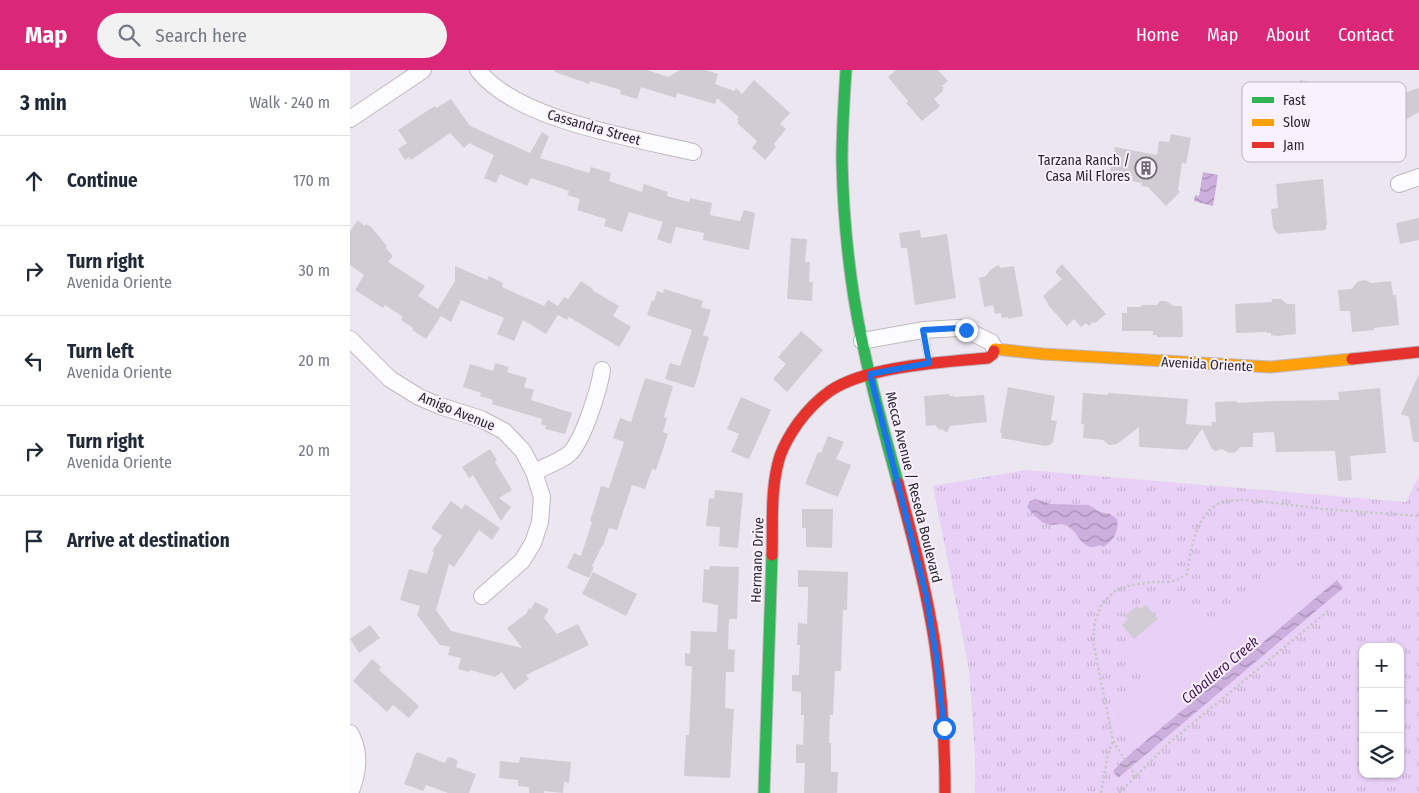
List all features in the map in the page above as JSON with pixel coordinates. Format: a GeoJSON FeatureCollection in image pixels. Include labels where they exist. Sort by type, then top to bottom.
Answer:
{"type":"FeatureCollection","features":[{"type":"Feature","properties":{"kind":"street"},"geometry":{"type":"LineString","coordinates":[[350,119],[423,70]]}},
{"type":"Feature","properties":{"kind":"street","name":"Cassandra Street"},"geometry":{"type":"LineString","coordinates":[[478,70],[507,95],[532,108],[590,128],[693,152]]}},
{"type":"Feature","properties":{"kind":"street","name":"Mecca Avenue / Reseda Boulevard"},"geometry":{"type":"LineString","coordinates":[[846,70],[842,145],[844,200],[851,275],[862,341],[926,595],[936,655],[944,728],[945,793]]}},
{"type":"Feature","properties":{"kind":"street"},"geometry":{"type":"LineString","coordinates":[[1399,184],[1419,177]]}},
{"type":"Feature","properties":{"kind":"street"},"geometry":{"type":"LineString","coordinates":[[862,341],[923,330],[959,328],[991,342],[995,349],[994,354],[988,358],[929,363],[870,374]]}},
{"type":"Feature","properties":{"kind":"street","name":"Amigo Avenue"},"geometry":{"type":"LineString","coordinates":[[350,339],[390,379],[419,397],[481,419],[504,431],[523,451],[534,472],[542,497],[540,522],[533,543],[522,561],[482,596]]}},
{"type":"Feature","properties":{"kind":"street","name":"Avenida Oriente"},"geometry":{"type":"LineString","coordinates":[[995,349],[1043,354],[1270,367],[1419,352]]}},
{"type":"Feature","properties":{"kind":"street"},"geometry":{"type":"LineString","coordinates":[[534,472],[568,455],[577,445],[600,384],[602,370]]}},
{"type":"Feature","properties":{"kind":"street","name":"Hermano Drive"},"geometry":{"type":"LineString","coordinates":[[764,793],[774,487],[780,456],[790,434],[808,408],[836,388],[870,374]]}},
{"type":"Feature","properties":{"kind":"street"},"geometry":{"type":"LineString","coordinates":[[350,733],[354,740],[358,764],[350,793]]}},
{"type":"Feature","properties":{"kind":"lane"},"geometry":{"type":"LineString","coordinates":[[923,330],[929,363]]}},
{"type":"Feature","properties":{"kind":"path"},"geometry":{"type":"LineString","coordinates":[[1136,777],[1113,741],[1093,640],[1095,621],[1102,604],[1115,591],[1132,585],[1170,582],[1187,574],[1191,548],[1198,526],[1208,511],[1221,502],[1242,500],[1323,509],[1419,516]]}},
{"type":"Feature","properties":{"kind":"path"},"geometry":{"type":"LineString","coordinates":[[1119,793],[1169,743],[1328,611]]}},
{"type":"Feature","properties":{"kind":"path"},"geometry":{"type":"LineString","coordinates":[[1101,793],[1108,754],[1113,741]]}},
{"type":"Feature","properties":{"kind":"green space"},"geometry":{"type":"Polygon","coordinates":[[[1026,470],[1406,502],[1419,475],[1419,793],[975,793],[975,756],[969,669],[933,486],[1026,470]]]}},
{"type":"Feature","properties":{"kind":"green space"},"geometry":{"type":"Polygon","coordinates":[[[1291,565],[1317,596],[1142,743],[1116,713],[1151,684],[1124,653],[1185,601],[1212,632],[1291,565]]]}},
{"type":"Feature","properties":{"kind":"water"},"geometry":{"type":"Polygon","coordinates":[[[1203,172],[1218,175],[1213,206],[1194,201],[1195,195],[1199,196],[1203,172]]]}},
{"type":"Feature","properties":{"kind":"water"},"geometry":{"type":"Polygon","coordinates":[[[1035,499],[1050,504],[1089,505],[1100,512],[1110,514],[1117,519],[1115,535],[1103,547],[1100,545],[1089,547],[1067,526],[1047,524],[1038,518],[1027,507],[1030,501],[1035,499]]]}},
{"type":"Feature","properties":{"kind":"water"},"geometry":{"type":"Polygon","coordinates":[[[1337,580],[1343,588],[1118,778],[1113,771],[1128,756],[1337,580]]]}},
{"type":"Feature","properties":{"kind":"building"},"geometry":{"type":"Polygon","coordinates":[[[555,70],[647,70],[668,77],[680,70],[705,70],[718,74],[715,84],[734,91],[736,88],[742,94],[754,80],[790,113],[780,124],[786,129],[774,144],[776,147],[765,160],[752,148],[757,141],[737,123],[739,117],[717,98],[715,104],[677,93],[676,98],[641,87],[637,99],[620,94],[621,90],[590,81],[589,84],[555,72],[555,70]]]}},
{"type":"Feature","properties":{"kind":"building"},"geometry":{"type":"Polygon","coordinates":[[[896,70],[938,70],[948,81],[942,86],[944,88],[942,89],[943,91],[934,99],[940,106],[922,121],[906,103],[908,101],[888,77],[896,70]]]}},
{"type":"Feature","properties":{"kind":"building"},"geometry":{"type":"Polygon","coordinates":[[[1419,88],[1419,112],[1406,119],[1406,92],[1419,88]]]}},
{"type":"Feature","properties":{"kind":"building"},"geometry":{"type":"Polygon","coordinates":[[[451,99],[470,126],[530,153],[542,132],[549,136],[540,158],[589,173],[591,167],[611,173],[609,181],[642,192],[644,184],[668,192],[667,196],[689,202],[690,198],[712,203],[710,215],[740,221],[744,210],[755,213],[749,250],[703,240],[704,233],[676,227],[671,244],[657,239],[663,222],[629,212],[622,232],[604,226],[606,219],[577,210],[580,199],[567,195],[569,191],[531,178],[527,186],[500,174],[496,183],[484,178],[494,155],[469,143],[464,148],[450,133],[411,160],[409,157],[405,160],[398,149],[407,143],[398,130],[435,106],[436,108],[451,99]]]}},
{"type":"Feature","properties":{"kind":"building","name":"Tarzana Ranch / Casa Mil Flores"},"geometry":{"type":"Polygon","coordinates":[[[1171,134],[1191,138],[1186,164],[1182,163],[1178,190],[1180,192],[1166,206],[1148,187],[1141,186],[1142,183],[1132,181],[1133,176],[1110,172],[1115,147],[1157,155],[1159,141],[1169,142],[1171,134]]]}},
{"type":"Feature","properties":{"kind":"building"},"geometry":{"type":"Polygon","coordinates":[[[1323,179],[1326,230],[1278,234],[1273,227],[1271,209],[1278,208],[1276,184],[1323,179]]]}},
{"type":"Feature","properties":{"kind":"building"},"geometry":{"type":"Polygon","coordinates":[[[1419,218],[1419,240],[1400,244],[1396,223],[1419,218]]]}},
{"type":"Feature","properties":{"kind":"building"},"geometry":{"type":"Polygon","coordinates":[[[358,220],[364,226],[366,224],[371,227],[387,246],[386,248],[393,256],[388,262],[425,286],[418,296],[438,309],[455,281],[455,266],[487,280],[489,276],[503,283],[502,287],[544,306],[548,300],[558,306],[564,297],[568,299],[581,281],[619,306],[613,316],[631,327],[619,347],[569,317],[567,320],[558,315],[546,334],[523,320],[514,341],[497,334],[504,318],[461,300],[451,322],[441,316],[426,339],[401,320],[403,317],[385,305],[383,308],[355,290],[364,275],[350,265],[350,231],[358,220]]]}},
{"type":"Feature","properties":{"kind":"building"},"geometry":{"type":"Polygon","coordinates":[[[920,230],[921,238],[947,234],[956,298],[915,305],[907,248],[901,248],[899,233],[920,230]]]}},
{"type":"Feature","properties":{"kind":"building"},"geometry":{"type":"Polygon","coordinates":[[[791,238],[807,239],[805,262],[810,262],[809,282],[813,282],[812,301],[787,299],[791,238]]]}},
{"type":"Feature","properties":{"kind":"building"},"geometry":{"type":"Polygon","coordinates":[[[1062,264],[1106,314],[1089,326],[1086,323],[1081,327],[1074,319],[1067,326],[1047,304],[1043,296],[1062,279],[1055,272],[1062,264]]]}},
{"type":"Feature","properties":{"kind":"building"},"geometry":{"type":"Polygon","coordinates":[[[998,265],[1001,268],[1014,266],[1023,316],[1008,319],[1008,317],[1002,318],[1001,313],[995,314],[993,305],[984,307],[979,278],[986,276],[990,270],[998,265]]]}},
{"type":"Feature","properties":{"kind":"building"},"geometry":{"type":"Polygon","coordinates":[[[1366,280],[1371,283],[1391,281],[1393,295],[1396,295],[1399,325],[1352,332],[1350,311],[1340,311],[1338,290],[1352,289],[1359,281],[1366,280]]]}},
{"type":"Feature","properties":{"kind":"building"},"geometry":{"type":"Polygon","coordinates":[[[664,289],[703,301],[701,307],[711,310],[703,335],[709,337],[694,388],[665,379],[670,363],[680,366],[692,330],[647,315],[657,291],[663,293],[664,289]]]}},
{"type":"Feature","properties":{"kind":"building"},"geometry":{"type":"Polygon","coordinates":[[[1272,299],[1281,299],[1287,304],[1295,304],[1296,334],[1277,336],[1267,332],[1236,333],[1235,304],[1272,302],[1272,299]]]}},
{"type":"Feature","properties":{"kind":"building"},"geometry":{"type":"Polygon","coordinates":[[[1160,301],[1166,301],[1174,306],[1182,306],[1183,337],[1157,337],[1157,335],[1153,335],[1153,331],[1122,331],[1122,313],[1127,313],[1127,307],[1157,305],[1160,301]]]}},
{"type":"Feature","properties":{"kind":"building"},"geometry":{"type":"Polygon","coordinates":[[[801,331],[823,350],[787,392],[773,379],[786,364],[778,357],[801,331]]]}},
{"type":"Feature","properties":{"kind":"building"},"geometry":{"type":"Polygon","coordinates":[[[495,363],[509,367],[507,372],[527,378],[524,387],[534,390],[531,400],[572,413],[565,434],[545,429],[546,426],[541,424],[542,419],[492,404],[493,400],[480,396],[481,393],[463,387],[470,364],[493,371],[495,363]]]}},
{"type":"Feature","properties":{"kind":"building"},"geometry":{"type":"Polygon","coordinates":[[[1419,374],[1419,442],[1413,442],[1409,417],[1401,414],[1419,374]]]}},
{"type":"Feature","properties":{"kind":"building"},"geometry":{"type":"Polygon","coordinates":[[[645,378],[673,386],[664,417],[667,418],[663,432],[668,434],[656,470],[652,469],[645,489],[632,485],[617,530],[609,528],[603,546],[592,566],[594,567],[589,578],[567,568],[574,553],[581,556],[601,486],[609,488],[624,442],[613,438],[620,418],[631,422],[645,378]]]}},
{"type":"Feature","properties":{"kind":"building"},"geometry":{"type":"Polygon","coordinates":[[[1008,387],[1055,396],[1051,420],[1057,421],[1053,442],[1050,445],[1045,446],[1001,438],[1002,433],[1000,433],[1008,387]]]}},
{"type":"Feature","properties":{"kind":"building"},"geometry":{"type":"Polygon","coordinates":[[[1380,388],[1386,453],[1350,456],[1352,480],[1338,481],[1335,451],[1276,452],[1274,432],[1253,433],[1253,447],[1240,447],[1236,452],[1229,453],[1222,449],[1215,451],[1212,449],[1202,429],[1187,450],[1139,447],[1139,427],[1117,444],[1109,445],[1103,440],[1083,438],[1084,424],[1081,424],[1083,393],[1188,399],[1186,424],[1212,426],[1211,422],[1216,422],[1215,402],[1339,400],[1338,392],[1380,388]]]}},
{"type":"Feature","properties":{"kind":"building"},"geometry":{"type":"Polygon","coordinates":[[[949,394],[954,397],[984,395],[987,422],[950,426],[947,433],[935,425],[926,426],[924,396],[949,394]]]}},
{"type":"Feature","properties":{"kind":"building"},"geometry":{"type":"Polygon","coordinates":[[[741,397],[771,410],[749,459],[731,452],[739,434],[727,429],[741,397]]]}},
{"type":"Feature","properties":{"kind":"building"},"geometry":{"type":"Polygon","coordinates":[[[828,436],[844,442],[836,459],[851,465],[838,497],[805,484],[818,452],[821,453],[828,436]]]}},
{"type":"Feature","properties":{"kind":"building"},"geometry":{"type":"Polygon","coordinates":[[[490,449],[497,460],[495,462],[512,490],[499,498],[511,507],[501,521],[473,475],[469,478],[462,467],[490,449]]]}},
{"type":"Feature","properties":{"kind":"building"},"geometry":{"type":"Polygon","coordinates":[[[715,490],[743,493],[738,548],[719,546],[720,527],[706,526],[709,498],[714,499],[715,490]]]}},
{"type":"Feature","properties":{"kind":"building"},"geometry":{"type":"Polygon","coordinates":[[[451,501],[462,509],[465,504],[500,528],[492,540],[479,530],[454,567],[449,564],[436,610],[451,631],[522,648],[507,628],[526,614],[535,602],[549,609],[544,618],[557,634],[578,624],[589,645],[526,675],[529,679],[514,690],[502,672],[495,677],[470,670],[469,672],[458,669],[461,658],[448,655],[450,647],[440,645],[417,615],[420,606],[400,600],[409,569],[427,574],[434,552],[432,551],[442,536],[431,528],[451,501]]]}},
{"type":"Feature","properties":{"kind":"building"},"geometry":{"type":"Polygon","coordinates":[[[802,509],[833,509],[832,548],[806,547],[806,528],[802,528],[802,509]]]}},
{"type":"Feature","properties":{"kind":"building"},"geometry":{"type":"Polygon","coordinates":[[[710,566],[739,567],[737,619],[729,619],[728,649],[735,650],[734,672],[726,672],[725,708],[734,709],[730,778],[684,776],[686,735],[689,735],[692,666],[685,666],[685,653],[690,654],[691,631],[717,632],[718,605],[702,602],[704,569],[709,570],[710,566]]]}},
{"type":"Feature","properties":{"kind":"building"},"geometry":{"type":"Polygon","coordinates":[[[798,570],[848,572],[847,610],[843,610],[841,671],[835,671],[833,715],[830,715],[831,772],[838,772],[837,793],[804,793],[805,763],[796,763],[796,744],[803,745],[804,715],[801,715],[801,692],[792,691],[792,675],[799,675],[800,645],[797,645],[798,623],[807,624],[808,595],[808,587],[798,587],[798,570]]]}},
{"type":"Feature","properties":{"kind":"building"},"geometry":{"type":"Polygon","coordinates":[[[593,572],[637,594],[626,616],[582,594],[593,572]]]}},
{"type":"Feature","properties":{"kind":"building"},"geometry":{"type":"Polygon","coordinates":[[[1146,605],[1158,619],[1134,639],[1122,625],[1128,619],[1125,616],[1137,606],[1140,609],[1146,605]]]}},
{"type":"Feature","properties":{"kind":"building"},"geometry":{"type":"Polygon","coordinates":[[[370,625],[380,638],[359,653],[350,639],[370,625]]]}},
{"type":"Feature","properties":{"kind":"building"},"geometry":{"type":"Polygon","coordinates":[[[372,659],[381,667],[379,670],[419,706],[409,718],[393,705],[387,712],[353,681],[372,659]]]}},
{"type":"Feature","properties":{"kind":"building"},"geometry":{"type":"Polygon","coordinates":[[[417,752],[445,763],[448,757],[453,758],[458,761],[456,767],[476,774],[469,793],[448,793],[426,785],[423,791],[404,784],[417,752]]]}},
{"type":"Feature","properties":{"kind":"building"},"geometry":{"type":"Polygon","coordinates":[[[520,757],[571,762],[569,783],[564,782],[563,793],[544,791],[544,793],[529,793],[529,787],[518,786],[518,780],[499,778],[500,761],[519,763],[520,757]]]}},
{"type":"Feature","properties":{"kind":"traffic: fast"},"geometry":{"type":"LineString","coordinates":[[846,70],[842,161],[844,213],[849,264],[868,367],[898,483]]}},
{"type":"Feature","properties":{"kind":"traffic: fast"},"geometry":{"type":"LineString","coordinates":[[764,793],[772,555]]}},
{"type":"Feature","properties":{"kind":"traffic: slow"},"geometry":{"type":"LineString","coordinates":[[994,351],[995,349],[1043,354],[1270,367],[1352,359]]}},
{"type":"Feature","properties":{"kind":"traffic: jam"},"geometry":{"type":"LineString","coordinates":[[772,555],[773,493],[780,456],[795,427],[817,402],[830,391],[864,376],[906,367],[988,358],[994,351]]}},
{"type":"Feature","properties":{"kind":"traffic: jam"},"geometry":{"type":"LineString","coordinates":[[1352,359],[1419,352]]}},
{"type":"Feature","properties":{"kind":"traffic: jam"},"geometry":{"type":"LineString","coordinates":[[898,483],[914,543],[932,625],[943,719],[945,793]]}},
{"type":"Feature","properties":{"kind":"place","name":"Tarzana Ranch / Casa Mil Flores"},"geometry":{"type":"Point","coordinates":[1146,168]}},
{"type":"Feature","properties":{"kind":"route"},"geometry":{"type":"LineString","coordinates":[[944,728],[936,655],[926,595],[870,374],[929,363],[923,330],[939,328],[966,330]]}},
{"type":"Feature","properties":{"kind":"water label","name":"Caballero Creek"},"geometry":{"type":"Point","coordinates":[1220,670]}}]}
